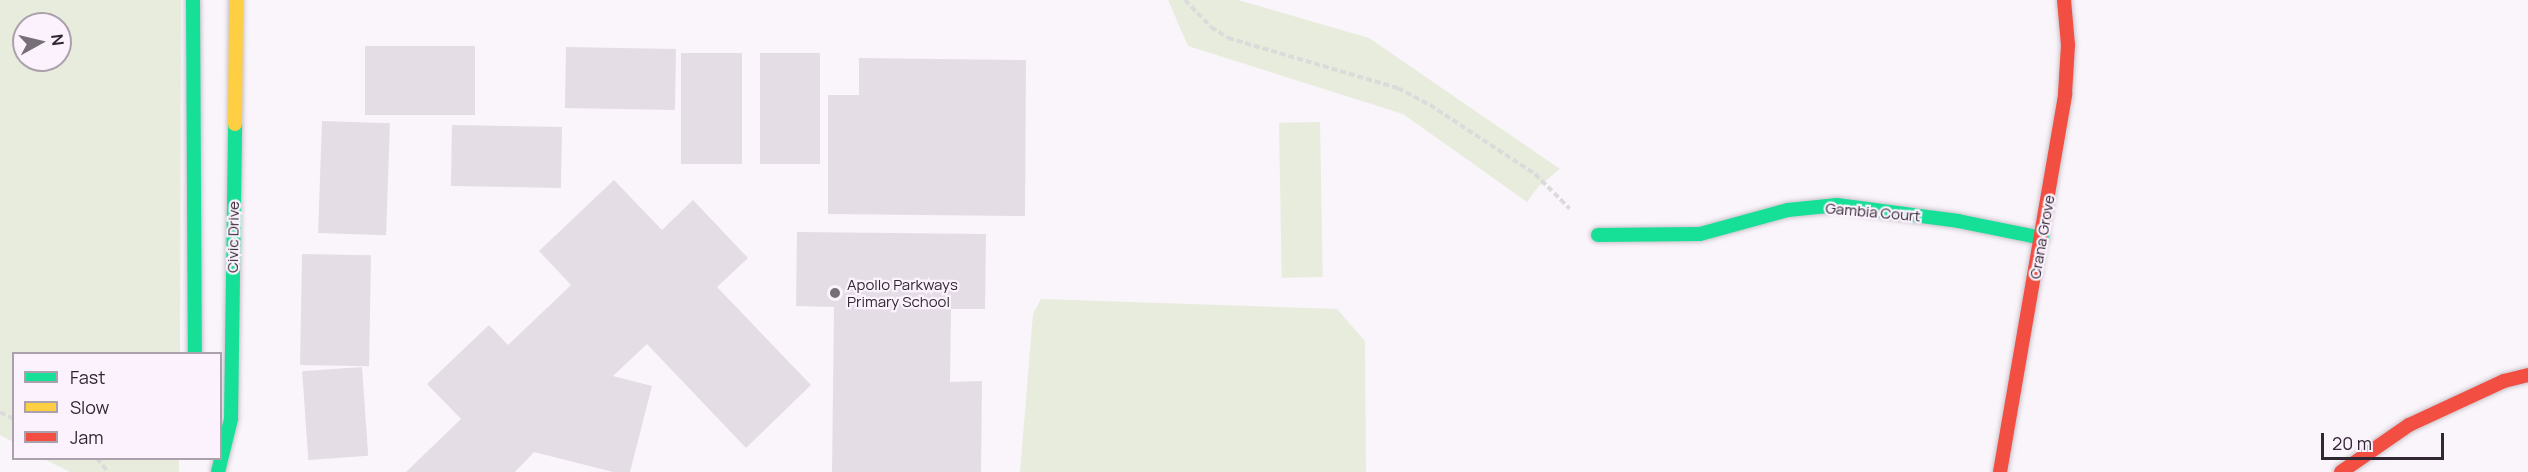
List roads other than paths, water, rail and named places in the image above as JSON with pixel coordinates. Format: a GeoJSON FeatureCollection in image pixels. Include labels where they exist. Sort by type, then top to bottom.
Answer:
{"type":"FeatureCollection","features":[{"type":"Feature","properties":{"kind":"street"},"geometry":{"type":"LineString","coordinates":[[193,0],[195,352]]}},
{"type":"Feature","properties":{"kind":"street","name":"Civic Drive"},"geometry":{"type":"LineString","coordinates":[[222,456],[231,419],[236,0]]}},
{"type":"Feature","properties":{"kind":"street","name":"Crana Grove"},"geometry":{"type":"LineString","coordinates":[[2000,472],[2065,94],[2068,45],[2064,0]]}},
{"type":"Feature","properties":{"kind":"street","name":"Gambia Court"},"geometry":{"type":"LineString","coordinates":[[1598,235],[1700,234],[1788,210],[1837,206],[1958,221],[2042,238]]}},
{"type":"Feature","properties":{"kind":"street"},"geometry":{"type":"LineString","coordinates":[[2341,472],[2409,425],[2504,381],[2528,375]]}},
{"type":"Feature","properties":{"kind":"place","name":"Apollo Parkways Primary School"},"geometry":{"type":"Point","coordinates":[835,293]}}]}
